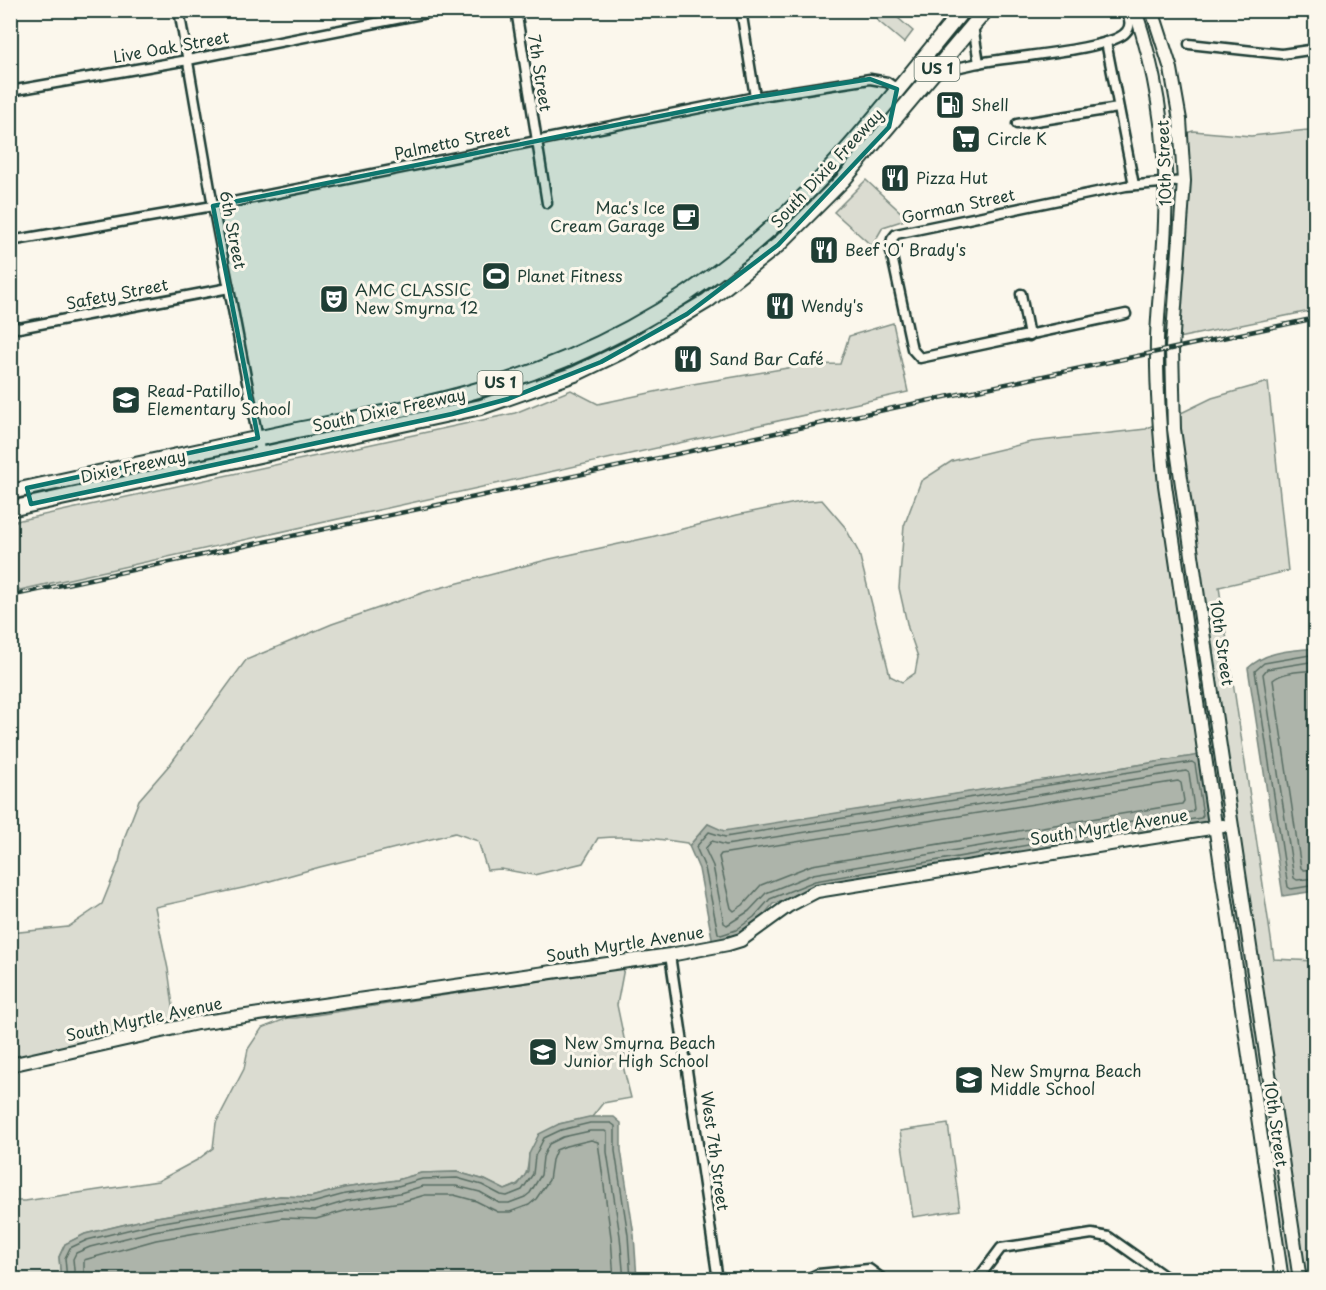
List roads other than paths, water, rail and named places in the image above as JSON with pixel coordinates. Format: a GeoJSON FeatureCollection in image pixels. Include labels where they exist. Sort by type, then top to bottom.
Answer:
{"type":"FeatureCollection","features":[{"type":"Feature","properties":{"kind":"main road","name":"South Dixie Freeway"},"geometry":{"type":"LineString","coordinates":[[258,438],[416,405],[507,381],[570,357],[651,316],[720,270],[766,232],[825,174],[963,10]]}},
{"type":"Feature","properties":{"kind":"main road","name":"South Dixie Freeway"},"geometry":{"type":"LineString","coordinates":[[261,455],[420,421],[508,399],[575,374],[657,333],[732,284],[778,245],[823,202],[986,10]]}},
{"type":"Feature","properties":{"kind":"main road"},"geometry":{"type":"LineString","coordinates":[[912,99],[917,66]]}},
{"type":"Feature","properties":{"kind":"main road"},"geometry":{"type":"LineString","coordinates":[[888,127],[897,106],[899,97],[897,89]]}},
{"type":"Feature","properties":{"kind":"main road","name":"Dixie Freeway"},"geometry":{"type":"LineString","coordinates":[[10,492],[258,438]]}},
{"type":"Feature","properties":{"kind":"main road","name":"Dixie Freeway"},"geometry":{"type":"LineString","coordinates":[[10,509],[261,455]]}},
{"type":"Feature","properties":{"kind":"street","name":"6th Street"},"geometry":{"type":"LineString","coordinates":[[179,10],[213,206],[261,455]]}},
{"type":"Feature","properties":{"kind":"street","name":"Live Oak Street"},"geometry":{"type":"LineString","coordinates":[[10,91],[188,60],[442,10]]}},
{"type":"Feature","properties":{"kind":"street","name":"7th Street"},"geometry":{"type":"LineString","coordinates":[[516,10],[535,140],[547,203]]}},
{"type":"Feature","properties":{"kind":"street"},"geometry":{"type":"LineString","coordinates":[[741,10],[755,97]]}},
{"type":"Feature","properties":{"kind":"street"},"geometry":{"type":"LineString","coordinates":[[933,73],[1106,42],[1126,33],[1130,24],[1126,10]]}},
{"type":"Feature","properties":{"kind":"street","name":"10th Street"},"geometry":{"type":"LineString","coordinates":[[1135,10],[1146,42],[1164,144],[1165,229],[1157,391],[1165,485],[1282,1280]]}},
{"type":"Feature","properties":{"kind":"street","name":"10th Street"},"geometry":{"type":"LineString","coordinates":[[1152,10],[1171,69],[1180,120],[1184,181],[1175,312],[1174,429],[1300,1280]]}},
{"type":"Feature","properties":{"kind":"street"},"geometry":{"type":"LineString","coordinates":[[974,26],[979,63]]}},
{"type":"Feature","properties":{"kind":"street","name":"10th Street"},"geometry":{"type":"LineString","coordinates":[[1106,42],[1134,185]]}},
{"type":"Feature","properties":{"kind":"street"},"geometry":{"type":"LineString","coordinates":[[1189,44],[1282,54],[1316,49]]}},
{"type":"Feature","properties":{"kind":"street","name":"Palmetto Street"},"geometry":{"type":"LineString","coordinates":[[10,241],[213,206],[755,97],[870,79],[887,82],[897,89]]}},
{"type":"Feature","properties":{"kind":"street"},"geometry":{"type":"LineString","coordinates":[[1017,124],[1118,108]]}},
{"type":"Feature","properties":{"kind":"street","name":"Gorman Street"},"geometry":{"type":"LineString","coordinates":[[1126,314],[920,358],[912,350],[890,247],[892,239],[896,234],[1134,185],[1184,181]]}},
{"type":"Feature","properties":{"kind":"street"},"geometry":{"type":"LineString","coordinates":[[766,232],[778,245]]}},
{"type":"Feature","properties":{"kind":"street"},"geometry":{"type":"LineString","coordinates":[[720,270],[732,284]]}},
{"type":"Feature","properties":{"kind":"street","name":"Safety Street"},"geometry":{"type":"LineString","coordinates":[[11,325],[19,328],[229,288]]}},
{"type":"Feature","properties":{"kind":"street"},"geometry":{"type":"LineString","coordinates":[[1021,294],[1029,336]]}},
{"type":"Feature","properties":{"kind":"street"},"geometry":{"type":"LineString","coordinates":[[1160,311],[1175,312]]}},
{"type":"Feature","properties":{"kind":"street"},"geometry":{"type":"LineString","coordinates":[[570,357],[575,374]]}},
{"type":"Feature","properties":{"kind":"street"},"geometry":{"type":"LineString","coordinates":[[1157,391],[1173,388]]}},
{"type":"Feature","properties":{"kind":"street"},"geometry":{"type":"LineString","coordinates":[[416,405],[420,421]]}},
{"type":"Feature","properties":{"kind":"street"},"geometry":{"type":"LineString","coordinates":[[27,488],[31,504]]}},
{"type":"Feature","properties":{"kind":"street","name":"South Myrtle Avenue"},"geometry":{"type":"LineString","coordinates":[[10,1065],[197,1023],[670,955],[729,944],[741,940],[788,906],[817,891],[1232,824]]}},
{"type":"Feature","properties":{"kind":"street","name":"West 7th Street"},"geometry":{"type":"LineString","coordinates":[[670,955],[718,1280]]}},
{"type":"Feature","properties":{"kind":"street"},"geometry":{"type":"LineString","coordinates":[[977,1280],[1001,1248],[1092,1234],[1109,1237],[1170,1280]]}},
{"type":"Feature","properties":{"kind":"street"},"geometry":{"type":"LineString","coordinates":[[805,1280],[818,1274],[868,1269],[884,1280]]}},
{"type":"Feature","properties":{"kind":"water"},"geometry":{"type":"Polygon","coordinates":[[[1315,648],[1315,891],[1283,896],[1248,668],[1271,655],[1315,648]]]}},
{"type":"Feature","properties":{"kind":"water"},"geometry":{"type":"Polygon","coordinates":[[[1200,755],[1210,823],[917,869],[798,896],[773,904],[759,921],[738,936],[713,943],[699,869],[689,846],[708,824],[724,831],[1200,755]]]}},
{"type":"Feature","properties":{"kind":"water"},"geometry":{"type":"Polygon","coordinates":[[[589,1117],[614,1117],[621,1123],[621,1150],[634,1235],[637,1279],[61,1279],[59,1257],[65,1244],[85,1234],[151,1218],[280,1196],[311,1197],[421,1173],[457,1172],[485,1180],[505,1190],[518,1185],[528,1171],[529,1154],[539,1134],[559,1124],[589,1117]]]}},
{"type":"Feature","properties":{"kind":"railway"},"geometry":{"type":"LineString","coordinates":[[10,596],[1316,318]]}},
{"type":"Feature","properties":{"kind":"place","name":"Shell"},"geometry":{"type":"Point","coordinates":[950,105]}},
{"type":"Feature","properties":{"kind":"place","name":"Circle K"},"geometry":{"type":"Point","coordinates":[966,139]}},
{"type":"Feature","properties":{"kind":"place","name":"Pizza Hut"},"geometry":{"type":"Point","coordinates":[895,178]}},
{"type":"Feature","properties":{"kind":"place","name":"Mac's Ice Cream Garage"},"geometry":{"type":"Point","coordinates":[686,217]}},
{"type":"Feature","properties":{"kind":"place","name":"Beef 'O' Brady's"},"geometry":{"type":"Point","coordinates":[824,250]}},
{"type":"Feature","properties":{"kind":"place","name":"Planet Fitness"},"geometry":{"type":"Point","coordinates":[496,276]}},
{"type":"Feature","properties":{"kind":"place","name":"AMC CLASSIC New Smyrna 12"},"geometry":{"type":"Point","coordinates":[334,299]}},
{"type":"Feature","properties":{"kind":"place","name":"Wendy's"},"geometry":{"type":"Point","coordinates":[780,306]}},
{"type":"Feature","properties":{"kind":"place","name":"Sand Bar Café"},"geometry":{"type":"Point","coordinates":[688,359]}},
{"type":"Feature","properties":{"kind":"place","name":"Read-Patillo Elementary School"},"geometry":{"type":"Point","coordinates":[126,400]}},
{"type":"Feature","properties":{"kind":"place","name":"New Smyrna Beach Junior High School"},"geometry":{"type":"Point","coordinates":[543,1052]}},
{"type":"Feature","properties":{"kind":"place","name":"New Smyrna Beach Middle School"},"geometry":{"type":"Point","coordinates":[969,1080]}}]}
